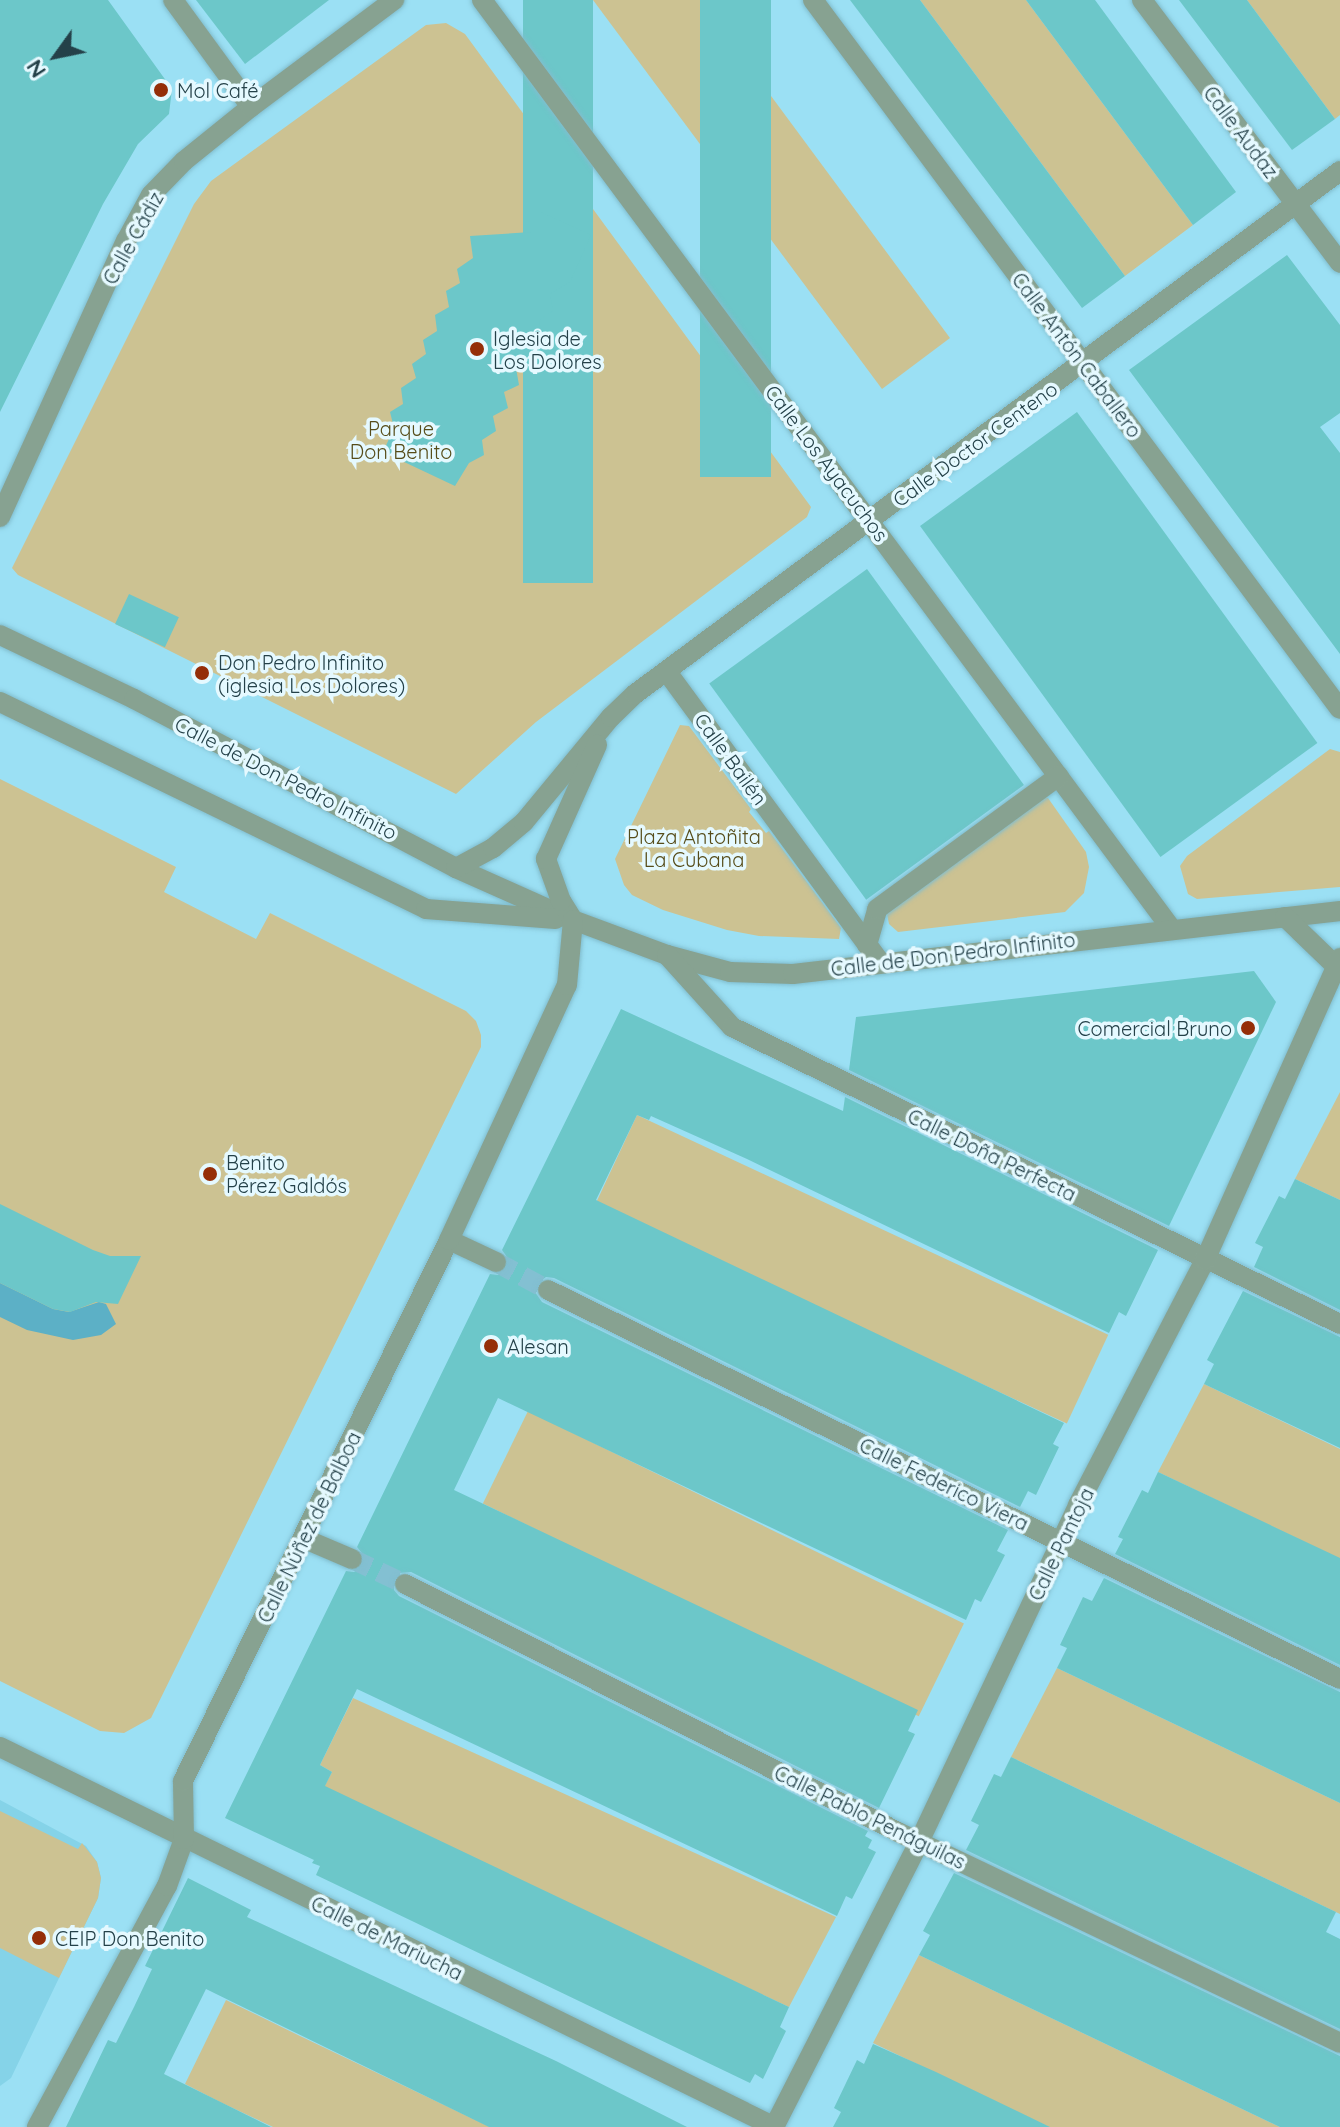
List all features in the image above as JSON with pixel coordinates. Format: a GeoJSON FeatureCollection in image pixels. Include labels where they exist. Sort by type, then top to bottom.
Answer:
{"type":"FeatureCollection","features":[{"type":"Feature","properties":{"kind":"street"},"geometry":{"type":"LineString","coordinates":[[173,0],[251,107]]}},
{"type":"Feature","properties":{"kind":"street","name":"Calle Cádiz"},"geometry":{"type":"LineString","coordinates":[[0,517],[126,241],[151,195],[184,161],[251,107],[394,0]]}},
{"type":"Feature","properties":{"kind":"street","name":"Calle Los Ayacuchos"},"geometry":{"type":"LineString","coordinates":[[482,0],[1171,928]]}},
{"type":"Feature","properties":{"kind":"street","name":"Calle Antón Caballero"},"geometry":{"type":"LineString","coordinates":[[813,0],[1340,709]]}},
{"type":"Feature","properties":{"kind":"street","name":"Calle Audaz"},"geometry":{"type":"LineString","coordinates":[[1142,0],[1340,263]]}},
{"type":"Feature","properties":{"kind":"street","name":"Calle Doctor Centeno"},"geometry":{"type":"LineString","coordinates":[[456,868],[493,848],[524,822],[611,717],[667,672],[1340,171]]}},
{"type":"Feature","properties":{"kind":"street","name":"Calle de Don Pedro Infinito"},"geometry":{"type":"LineString","coordinates":[[0,635],[134,699],[456,868],[573,920],[667,955],[730,972],[758,975],[1340,911]]}},
{"type":"Feature","properties":{"kind":"street","name":"Calle Bailén"},"geometry":{"type":"LineString","coordinates":[[667,672],[880,962]]}},
{"type":"Feature","properties":{"kind":"street","name":"Calle de Don Pedro Infinito"},"geometry":{"type":"LineString","coordinates":[[0,702],[426,909],[573,920]]}},
{"type":"Feature","properties":{"kind":"street","name":"Calle Doctor Centeno"},"geometry":{"type":"LineString","coordinates":[[573,920],[561,901],[546,859],[611,717]]}},
{"type":"Feature","properties":{"kind":"street"},"geometry":{"type":"LineString","coordinates":[[867,945],[877,909],[1059,776]]}},
{"type":"Feature","properties":{"kind":"street"},"geometry":{"type":"LineString","coordinates":[[1285,917],[1338,965]]}},
{"type":"Feature","properties":{"kind":"street","name":"Calle Núñez de Balboa"},"geometry":{"type":"LineString","coordinates":[[37,2127],[167,1886],[184,1839],[183,1781],[305,1539],[567,985],[573,920]]}},
{"type":"Feature","properties":{"kind":"street","name":"Calle Doña Perfecta"},"geometry":{"type":"LineString","coordinates":[[667,955],[732,1027],[1340,1324]]}},
{"type":"Feature","properties":{"kind":"street","name":"Calle Pantoja"},"geometry":{"type":"LineString","coordinates":[[774,2127],[919,1842],[1061,1542],[1205,1260],[1338,965]]}},
{"type":"Feature","properties":{"kind":"street"},"geometry":{"type":"LineString","coordinates":[[449,1240],[496,1262]]}},
{"type":"Feature","properties":{"kind":"street","name":"Calle Federico Viera"},"geometry":{"type":"LineString","coordinates":[[548,1290],[1340,1679]]}},
{"type":"Feature","properties":{"kind":"street"},"geometry":{"type":"LineString","coordinates":[[305,1539],[352,1559]]}},
{"type":"Feature","properties":{"kind":"street","name":"Calle Pablo Penáguilas"},"geometry":{"type":"LineString","coordinates":[[405,1584],[919,1842],[1340,2043]]}},
{"type":"Feature","properties":{"kind":"street","name":"Calle de Mariucha"},"geometry":{"type":"LineString","coordinates":[[0,1747],[774,2127]]}},
{"type":"Feature","properties":{"kind":"shaded area"},"geometry":{"type":"Polygon","coordinates":[[[0,1283],[53,1309],[69,1312],[99,1302],[106,1304],[116,1324],[101,1335],[73,1340],[27,1330],[0,1317],[0,1283]]]}},
{"type":"Feature","properties":{"kind":"shaded area","name":"CEIP Don Benito"},"geometry":{"type":"Polygon","coordinates":[[[0,1800],[86,1846],[97,1862],[101,1878],[98,1898],[11,2078],[0,2086],[0,1800]]]}},
{"type":"Feature","properties":{"kind":"green space"},"geometry":{"type":"Polygon","coordinates":[[[593,0],[700,0],[950,338],[882,389],[593,0]]]}},
{"type":"Feature","properties":{"kind":"green space"},"geometry":{"type":"Polygon","coordinates":[[[920,0],[1026,0],[1193,225],[1125,276],[920,0]]]}},
{"type":"Feature","properties":{"kind":"green space"},"geometry":{"type":"Polygon","coordinates":[[[1247,0],[1340,0],[1340,115],[1335,119],[1247,0]]]}},
{"type":"Feature","properties":{"kind":"green space","name":"Parque Don Benito"},"geometry":{"type":"Polygon","coordinates":[[[446,23],[465,34],[811,507],[807,517],[536,722],[456,794],[18,575],[12,568],[194,204],[211,181],[426,25],[446,23]]]}},
{"type":"Feature","properties":{"kind":"green space","name":"Plaza Antoñita La Cubana"},"geometry":{"type":"Polygon","coordinates":[[[680,725],[689,726],[751,809],[749,812],[766,833],[769,831],[841,928],[839,939],[759,936],[727,930],[663,910],[632,895],[624,885],[615,859],[680,725]]]}},
{"type":"Feature","properties":{"kind":"green space"},"geometry":{"type":"Polygon","coordinates":[[[1330,749],[1340,752],[1340,887],[1197,899],[1188,894],[1180,866],[1187,856],[1330,749]]]}},
{"type":"Feature","properties":{"kind":"green space"},"geometry":{"type":"Polygon","coordinates":[[[0,779],[176,867],[164,892],[256,939],[270,913],[466,1011],[476,1021],[481,1035],[481,1047],[151,1718],[124,1733],[100,1731],[0,1681],[0,779]]]}},
{"type":"Feature","properties":{"kind":"green space"},"geometry":{"type":"Polygon","coordinates":[[[1038,796],[1048,798],[1086,852],[1089,867],[1084,893],[1065,912],[898,932],[889,924],[886,909],[1038,796]]]}},
{"type":"Feature","properties":{"kind":"green space"},"geometry":{"type":"Polygon","coordinates":[[[1340,1092],[1340,1200],[1295,1179],[1340,1092]]]}},
{"type":"Feature","properties":{"kind":"green space"},"geometry":{"type":"Polygon","coordinates":[[[637,1115],[1108,1335],[1067,1424],[596,1204],[637,1115]]]}},
{"type":"Feature","properties":{"kind":"green space"},"geometry":{"type":"Polygon","coordinates":[[[1204,1384],[1340,1449],[1340,1559],[1158,1472],[1204,1384]]]}},
{"type":"Feature","properties":{"kind":"green space"},"geometry":{"type":"Polygon","coordinates":[[[528,1411],[964,1624],[919,1716],[483,1504],[528,1411]]]}},
{"type":"Feature","properties":{"kind":"green space"},"geometry":{"type":"Polygon","coordinates":[[[1057,1668],[1340,1803],[1340,1914],[1011,1757],[1057,1668]]]}},
{"type":"Feature","properties":{"kind":"green space"},"geometry":{"type":"Polygon","coordinates":[[[353,1698],[836,1917],[789,2007],[322,1791],[332,1772],[320,1765],[353,1698]]]}},
{"type":"Feature","properties":{"kind":"green space","name":"CEIP Don Benito"},"geometry":{"type":"Polygon","coordinates":[[[0,1811],[78,1849],[82,1843],[97,1862],[101,1878],[98,1898],[59,1978],[0,1948],[0,1811]]]}},
{"type":"Feature","properties":{"kind":"green space"},"geometry":{"type":"Polygon","coordinates":[[[919,1955],[1280,2127],[1049,2127],[873,2043],[919,1955]]]}},
{"type":"Feature","properties":{"kind":"green space"},"geometry":{"type":"Polygon","coordinates":[[[226,2000],[490,2127],[273,2127],[220,2102],[185,2084],[226,2000]]]}},
{"type":"Feature","properties":{"kind":"building"},"geometry":{"type":"Polygon","coordinates":[[[0,0],[108,0],[172,89],[169,114],[138,144],[103,204],[0,412],[0,0]]]}},
{"type":"Feature","properties":{"kind":"building"},"geometry":{"type":"Polygon","coordinates":[[[196,0],[329,0],[245,64],[196,0]]]}},
{"type":"Feature","properties":{"kind":"building"},"geometry":{"type":"Polygon","coordinates":[[[523,0],[593,0],[593,583],[523,583],[523,0]]]}},
{"type":"Feature","properties":{"kind":"building"},"geometry":{"type":"Polygon","coordinates":[[[700,0],[771,0],[771,477],[700,477],[700,0]]]}},
{"type":"Feature","properties":{"kind":"building"},"geometry":{"type":"Polygon","coordinates":[[[850,0],[920,0],[1125,276],[1082,308],[850,0]]]}},
{"type":"Feature","properties":{"kind":"building"},"geometry":{"type":"Polygon","coordinates":[[[1026,0],[1095,0],[1236,192],[1193,225],[1026,0]]]}},
{"type":"Feature","properties":{"kind":"building"},"geometry":{"type":"Polygon","coordinates":[[[1179,0],[1247,0],[1335,119],[1292,150],[1179,0]]]}},
{"type":"Feature","properties":{"kind":"building","name":"Iglesia de Los Dolores"},"geometry":{"type":"Polygon","coordinates":[[[541,212],[591,235],[570,282],[550,294],[553,311],[539,320],[542,336],[527,344],[530,358],[516,368],[519,385],[504,392],[508,408],[493,416],[496,431],[482,440],[484,455],[469,463],[455,486],[383,452],[394,428],[390,412],[403,404],[401,388],[416,378],[412,364],[426,354],[423,340],[437,331],[435,315],[449,307],[446,291],[460,283],[457,269],[473,258],[470,236],[531,232],[541,212]]]}},
{"type":"Feature","properties":{"kind":"building"},"geometry":{"type":"Polygon","coordinates":[[[1287,255],[1340,325],[1340,413],[1320,427],[1340,453],[1340,654],[1129,370],[1287,255]]]}},
{"type":"Feature","properties":{"kind":"building"},"geometry":{"type":"Polygon","coordinates":[[[1077,412],[1317,743],[1160,857],[920,526],[1077,412]]]}},
{"type":"Feature","properties":{"kind":"building"},"geometry":{"type":"Polygon","coordinates":[[[867,569],[1024,785],[866,900],[709,684],[867,569]]]}},
{"type":"Feature","properties":{"kind":"building"},"geometry":{"type":"Polygon","coordinates":[[[129,594],[179,617],[165,647],[115,624],[129,594]]]}},
{"type":"Feature","properties":{"kind":"building"},"geometry":{"type":"Polygon","coordinates":[[[1254,971],[1276,1002],[1169,1226],[849,1070],[856,1017],[1254,971]]]}},
{"type":"Feature","properties":{"kind":"building"},"geometry":{"type":"Polygon","coordinates":[[[621,1009],[843,1111],[845,1097],[1158,1250],[1126,1316],[1119,1312],[1109,1333],[747,1159],[651,1116],[649,1120],[637,1115],[596,1200],[1064,1423],[1053,1444],[1059,1447],[1036,1495],[1028,1491],[1020,1507],[554,1278],[546,1277],[537,1284],[535,1292],[542,1302],[1008,1530],[997,1551],[1005,1555],[981,1602],[975,1599],[966,1620],[498,1398],[454,1490],[918,1710],[908,1731],[915,1734],[879,1808],[411,1572],[399,1573],[393,1579],[394,1590],[399,1596],[868,1831],[865,1836],[872,1840],[868,1848],[876,1852],[852,1899],[846,1896],[837,1916],[357,1689],[320,1765],[332,1772],[325,1786],[789,2007],[780,2027],[786,2031],[763,2079],[755,2074],[750,2083],[316,1875],[320,1866],[312,1863],[314,1860],[225,1818],[346,1571],[354,1572],[364,1565],[365,1557],[357,1547],[490,1274],[498,1275],[507,1268],[509,1260],[502,1250],[621,1009]]]}},
{"type":"Feature","properties":{"kind":"building"},"geometry":{"type":"Polygon","coordinates":[[[1295,1179],[1340,1200],[1340,1310],[1254,1267],[1263,1247],[1255,1243],[1279,1196],[1285,1199],[1295,1179]]]}},
{"type":"Feature","properties":{"kind":"building"},"geometry":{"type":"Polygon","coordinates":[[[0,1204],[93,1250],[110,1256],[141,1256],[118,1304],[96,1302],[70,1312],[53,1309],[0,1283],[0,1204]]]}},
{"type":"Feature","properties":{"kind":"building"},"geometry":{"type":"Polygon","coordinates":[[[1243,1291],[1340,1337],[1340,1448],[1204,1384],[1214,1364],[1207,1360],[1243,1291]]]}},
{"type":"Feature","properties":{"kind":"building"},"geometry":{"type":"Polygon","coordinates":[[[1158,1472],[1340,1558],[1340,1665],[1115,1554],[1123,1539],[1118,1537],[1142,1490],[1148,1493],[1158,1472]]]}},
{"type":"Feature","properties":{"kind":"building"},"geometry":{"type":"Polygon","coordinates":[[[1104,1578],[1340,1692],[1340,1803],[1057,1668],[1067,1648],[1060,1645],[1083,1597],[1092,1601],[1104,1578]]]}},
{"type":"Feature","properties":{"kind":"building"},"geometry":{"type":"Polygon","coordinates":[[[1011,1757],[1336,1912],[1326,1932],[1340,1939],[1340,2029],[966,1850],[979,1825],[971,1821],[994,1774],[1001,1777],[1011,1757]]]}},
{"type":"Feature","properties":{"kind":"building"},"geometry":{"type":"Polygon","coordinates":[[[954,1873],[1340,2056],[1340,2127],[1280,2127],[919,1955],[930,1935],[923,1931],[954,1873]]]}},
{"type":"Feature","properties":{"kind":"building"},"geometry":{"type":"Polygon","coordinates":[[[188,1878],[251,1910],[247,1917],[556,2061],[687,2127],[489,2127],[206,1989],[164,2074],[271,2127],[66,2127],[108,2040],[116,2043],[134,2007],[152,1969],[145,1966],[188,1878]]]}},
{"type":"Feature","properties":{"kind":"building"},"geometry":{"type":"Polygon","coordinates":[[[873,2044],[1050,2127],[833,2127],[841,2112],[834,2108],[857,2060],[864,2064],[873,2044]]]}},
{"type":"Feature","properties":{"kind":"tunnel"},"geometry":{"type":"LineString","coordinates":[[496,1262],[548,1290]]}},
{"type":"Feature","properties":{"kind":"tunnel"},"geometry":{"type":"LineString","coordinates":[[352,1559],[405,1584]]}},
{"type":"Feature","properties":{"kind":"place","name":"Mol Café"},"geometry":{"type":"Point","coordinates":[161,90]}},
{"type":"Feature","properties":{"kind":"place","name":"Iglesia de Los Dolores"},"geometry":{"type":"Point","coordinates":[477,349]}},
{"type":"Feature","properties":{"kind":"place","name":"Don Pedro Infinito (iglesia Los Dolores)"},"geometry":{"type":"Point","coordinates":[202,673]}},
{"type":"Feature","properties":{"kind":"place","name":"Comercial Bruno"},"geometry":{"type":"Point","coordinates":[1248,1028]}},
{"type":"Feature","properties":{"kind":"place","name":"Benito Pérez Galdós"},"geometry":{"type":"Point","coordinates":[210,1174]}},
{"type":"Feature","properties":{"kind":"place","name":"Alesan"},"geometry":{"type":"Point","coordinates":[491,1346]}},
{"type":"Feature","properties":{"kind":"place","name":"CEIP Don Benito"},"geometry":{"type":"Point","coordinates":[39,1938]}}]}
